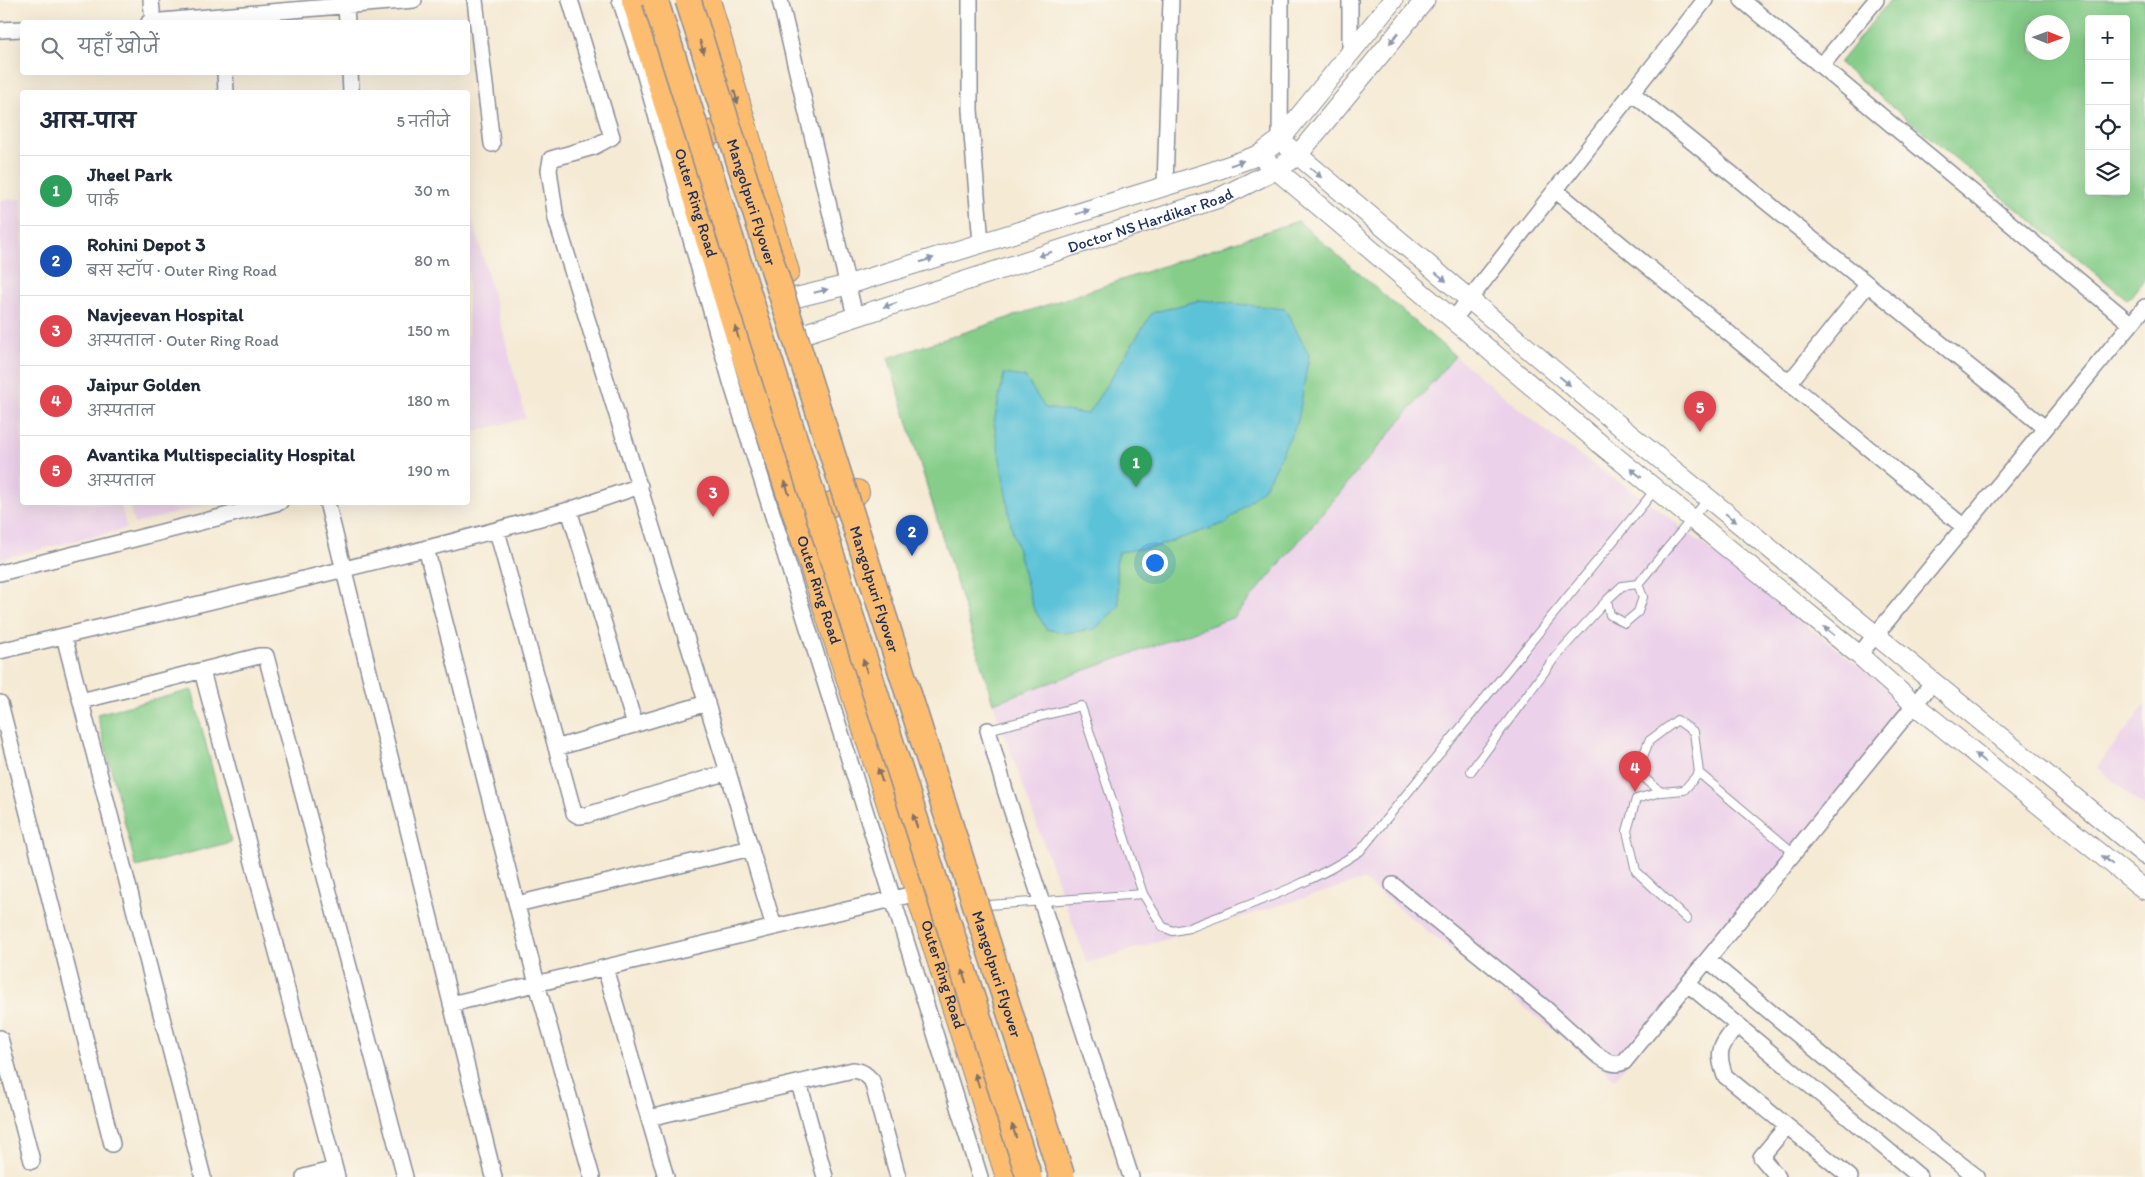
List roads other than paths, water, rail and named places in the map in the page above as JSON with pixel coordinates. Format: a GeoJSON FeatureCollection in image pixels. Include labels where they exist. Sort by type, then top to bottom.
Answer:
{"type":"FeatureCollection","features":[{"type":"Feature","properties":{"kind":"highway","name":"Mangolpuri Flyover"},"geometry":{"type":"LineString","coordinates":[[655,0],[1029,1177]]}},
{"type":"Feature","properties":{"kind":"highway","name":"Mangolpuri Flyover"},"geometry":{"type":"LineString","coordinates":[[688,0],[1062,1177]]}},
{"type":"Feature","properties":{"kind":"main road","name":"Outer Ring Road"},"geometry":{"type":"LineString","coordinates":[[634,0],[797,520],[1008,1177]]}},
{"type":"Feature","properties":{"kind":"main road"},"geometry":{"type":"LineString","coordinates":[[708,0],[794,298],[1075,1177]]}},
{"type":"Feature","properties":{"kind":"main road"},"geometry":{"type":"LineString","coordinates":[[678,141],[744,124]]}},
{"type":"Feature","properties":{"kind":"main road"},"geometry":{"type":"LineString","coordinates":[[797,520],[857,492]]}},
{"type":"Feature","properties":{"kind":"street"},"geometry":{"type":"LineString","coordinates":[[151,0],[151,20]]}},
{"type":"Feature","properties":{"kind":"street"},"geometry":{"type":"LineString","coordinates":[[221,20],[356,4],[414,0]]}},
{"type":"Feature","properties":{"kind":"street"},"geometry":{"type":"LineString","coordinates":[[475,0],[492,144]]}},
{"type":"Feature","properties":{"kind":"street"},"geometry":{"type":"LineString","coordinates":[[570,0],[612,137],[593,147],[551,159],[549,170],[550,188],[556,218],[728,772],[774,927]]}},
{"type":"Feature","properties":{"kind":"street"},"geometry":{"type":"LineString","coordinates":[[620,0],[644,72],[734,392],[980,1177]]}},
{"type":"Feature","properties":{"kind":"street"},"geometry":{"type":"LineString","coordinates":[[780,0],[855,316]]}},
{"type":"Feature","properties":{"kind":"street"},"geometry":{"type":"LineString","coordinates":[[970,0],[970,110],[981,243]]}},
{"type":"Feature","properties":{"kind":"street"},"geometry":{"type":"LineString","coordinates":[[1165,186],[1170,0]]}},
{"type":"Feature","properties":{"kind":"street"},"geometry":{"type":"LineString","coordinates":[[1281,0],[1280,140],[1468,300],[2145,855]]}},
{"type":"Feature","properties":{"kind":"street","name":"Doctor NS Hardikar Road"},"geometry":{"type":"LineString","coordinates":[[794,298],[847,285],[1259,156],[1280,140],[1393,0]]}},
{"type":"Feature","properties":{"kind":"street","name":"Doctor NS Hardikar Road"},"geometry":{"type":"LineString","coordinates":[[806,333],[1219,198],[1276,170],[1297,156],[1425,0]]}},
{"type":"Feature","properties":{"kind":"street"},"geometry":{"type":"LineString","coordinates":[[1453,320],[1705,0]]}},
{"type":"Feature","properties":{"kind":"street"},"geometry":{"type":"LineString","coordinates":[[1742,0],[2131,324]]}},
{"type":"Feature","properties":{"kind":"street"},"geometry":{"type":"LineString","coordinates":[[1821,66],[1876,0]]}},
{"type":"Feature","properties":{"kind":"street"},"geometry":{"type":"LineString","coordinates":[[1350,54],[1352,3]]}},
{"type":"Feature","properties":{"kind":"street"},"geometry":{"type":"LineString","coordinates":[[348,20],[356,4]]}},
{"type":"Feature","properties":{"kind":"street"},"geometry":{"type":"LineString","coordinates":[[0,30],[20,29]]}},
{"type":"Feature","properties":{"kind":"street"},"geometry":{"type":"LineString","coordinates":[[225,75],[226,90]]}},
{"type":"Feature","properties":{"kind":"street"},"geometry":{"type":"LineString","coordinates":[[350,75],[351,90]]}},
{"type":"Feature","properties":{"kind":"street"},"geometry":{"type":"LineString","coordinates":[[1632,93],[2045,428]]}},
{"type":"Feature","properties":{"kind":"street"},"geometry":{"type":"LineString","coordinates":[[1259,156],[1692,519],[1859,655],[1915,705],[2145,890]]}},
{"type":"Feature","properties":{"kind":"street"},"geometry":{"type":"LineString","coordinates":[[1555,190],[1964,527]]}},
{"type":"Feature","properties":{"kind":"street"},"geometry":{"type":"LineString","coordinates":[[1789,383],[1868,284]]}},
{"type":"Feature","properties":{"kind":"street"},"geometry":{"type":"LineString","coordinates":[[1859,655],[2145,307]]}},
{"type":"Feature","properties":{"kind":"street"},"geometry":{"type":"LineString","coordinates":[[0,651],[497,531],[569,510],[640,486]]}},
{"type":"Feature","properties":{"kind":"street"},"geometry":{"type":"LineString","coordinates":[[0,573],[268,505]]}},
{"type":"Feature","properties":{"kind":"street"},"geometry":{"type":"LineString","coordinates":[[327,505],[494,1177]]}},
{"type":"Feature","properties":{"kind":"street"},"geometry":{"type":"LineString","coordinates":[[569,510],[635,725]]}},
{"type":"Feature","properties":{"kind":"street"},"geometry":{"type":"LineString","coordinates":[[497,531],[574,813],[579,816],[587,815],[728,772]]}},
{"type":"Feature","properties":{"kind":"street"},"geometry":{"type":"LineString","coordinates":[[426,548],[537,984],[592,1177]]}},
{"type":"Feature","properties":{"kind":"street"},"geometry":{"type":"LineString","coordinates":[[64,636],[203,1177]]}},
{"type":"Feature","properties":{"kind":"street"},"geometry":{"type":"LineString","coordinates":[[81,701],[259,656],[266,656],[269,661],[405,1177]]}},
{"type":"Feature","properties":{"kind":"street"},"geometry":{"type":"LineString","coordinates":[[202,671],[336,1173],[304,1177]]}},
{"type":"Feature","properties":{"kind":"street"},"geometry":{"type":"LineString","coordinates":[[1393,885],[1546,1009],[1596,1054],[1613,1064],[1624,1062],[1932,682]]}},
{"type":"Feature","properties":{"kind":"street"},"geometry":{"type":"LineString","coordinates":[[0,702],[112,1144]]}},
{"type":"Feature","properties":{"kind":"street"},"geometry":{"type":"LineString","coordinates":[[556,748],[707,704]]}},
{"type":"Feature","properties":{"kind":"street"},"geometry":{"type":"LineString","coordinates":[[988,730],[1005,790],[1131,1177]]}},
{"type":"Feature","properties":{"kind":"street"},"geometry":{"type":"LineString","coordinates":[[517,904],[751,848]]}},
{"type":"Feature","properties":{"kind":"street"},"geometry":{"type":"LineString","coordinates":[[451,1004],[918,893]]}},
{"type":"Feature","properties":{"kind":"street"},"geometry":{"type":"LineString","coordinates":[[1708,960],[1852,1080],[1977,1177]]}},
{"type":"Feature","properties":{"kind":"street"},"geometry":{"type":"LineString","coordinates":[[605,968],[666,1177]]}},
{"type":"Feature","properties":{"kind":"street"},"geometry":{"type":"LineString","coordinates":[[1688,984],[1920,1177]]}},
{"type":"Feature","properties":{"kind":"street"},"geometry":{"type":"LineString","coordinates":[[1737,1025],[1721,1047],[1720,1060],[1725,1076],[1850,1177]]}},
{"type":"Feature","properties":{"kind":"street"},"geometry":{"type":"LineString","coordinates":[[0,1038],[32,1161]]}},
{"type":"Feature","properties":{"kind":"street"},"geometry":{"type":"LineString","coordinates":[[649,1118],[853,1070],[866,1074],[872,1080],[898,1177]]}},
{"type":"Feature","properties":{"kind":"street"},"geometry":{"type":"LineString","coordinates":[[799,1083],[825,1177]]}},
{"type":"Feature","properties":{"kind":"street"},"geometry":{"type":"LineString","coordinates":[[1778,1177],[1761,1157],[1787,1126]]}},
{"type":"Feature","properties":{"kind":"lane"},"geometry":{"type":"LineString","coordinates":[[988,730],[1081,706],[1143,894],[1163,927],[1173,931],[1189,928],[1306,882],[1336,867],[1360,851],[1656,489]]}},
{"type":"Feature","properties":{"kind":"lane"},"geometry":{"type":"LineString","coordinates":[[1471,771],[1556,656],[1622,586],[1638,584],[1708,498]]}},
{"type":"Feature","properties":{"kind":"lane"},"geometry":{"type":"LineString","coordinates":[[1607,600],[1610,615],[1625,623],[1638,612],[1644,597],[1638,584]]}},
{"type":"Feature","properties":{"kind":"lane"},"geometry":{"type":"LineString","coordinates":[[1661,792],[1638,772],[1649,741],[1677,720],[1694,732],[1699,773],[1794,853]]}},
{"type":"Feature","properties":{"kind":"lane"},"geometry":{"type":"LineString","coordinates":[[1686,919],[1636,871],[1627,832],[1636,799],[1661,792],[1684,790],[1699,773]]}},
{"type":"Feature","properties":{"kind":"lane"},"geometry":{"type":"LineString","coordinates":[[988,905],[1143,894]]}},
{"type":"Feature","properties":{"kind":"water"},"geometry":{"type":"Polygon","coordinates":[[[1200,300],[1285,309],[1309,355],[1298,421],[1265,487],[1226,523],[1155,547],[1119,552],[1116,564],[1119,606],[1095,629],[1064,633],[1046,629],[1033,607],[1011,525],[994,422],[1004,374],[1025,377],[1045,408],[1088,414],[1152,313],[1200,300]]]}},
{"type":"Feature","properties":{"kind":"place","name":"Avantika Multispeciality Hospital"},"geometry":{"type":"Point","coordinates":[1700,432]}},
{"type":"Feature","properties":{"kind":"place","name":"Jheel Park"},"geometry":{"type":"Point","coordinates":[1136,487]}},
{"type":"Feature","properties":{"kind":"place","name":"Navjeevan Hospital"},"geometry":{"type":"Point","coordinates":[713,517]}},
{"type":"Feature","properties":{"kind":"place","name":"Rohini Depot 3"},"geometry":{"type":"Point","coordinates":[912,556]}},
{"type":"Feature","properties":{"kind":"place","name":"Jaipur Golden"},"geometry":{"type":"Point","coordinates":[1635,792]}}]}
